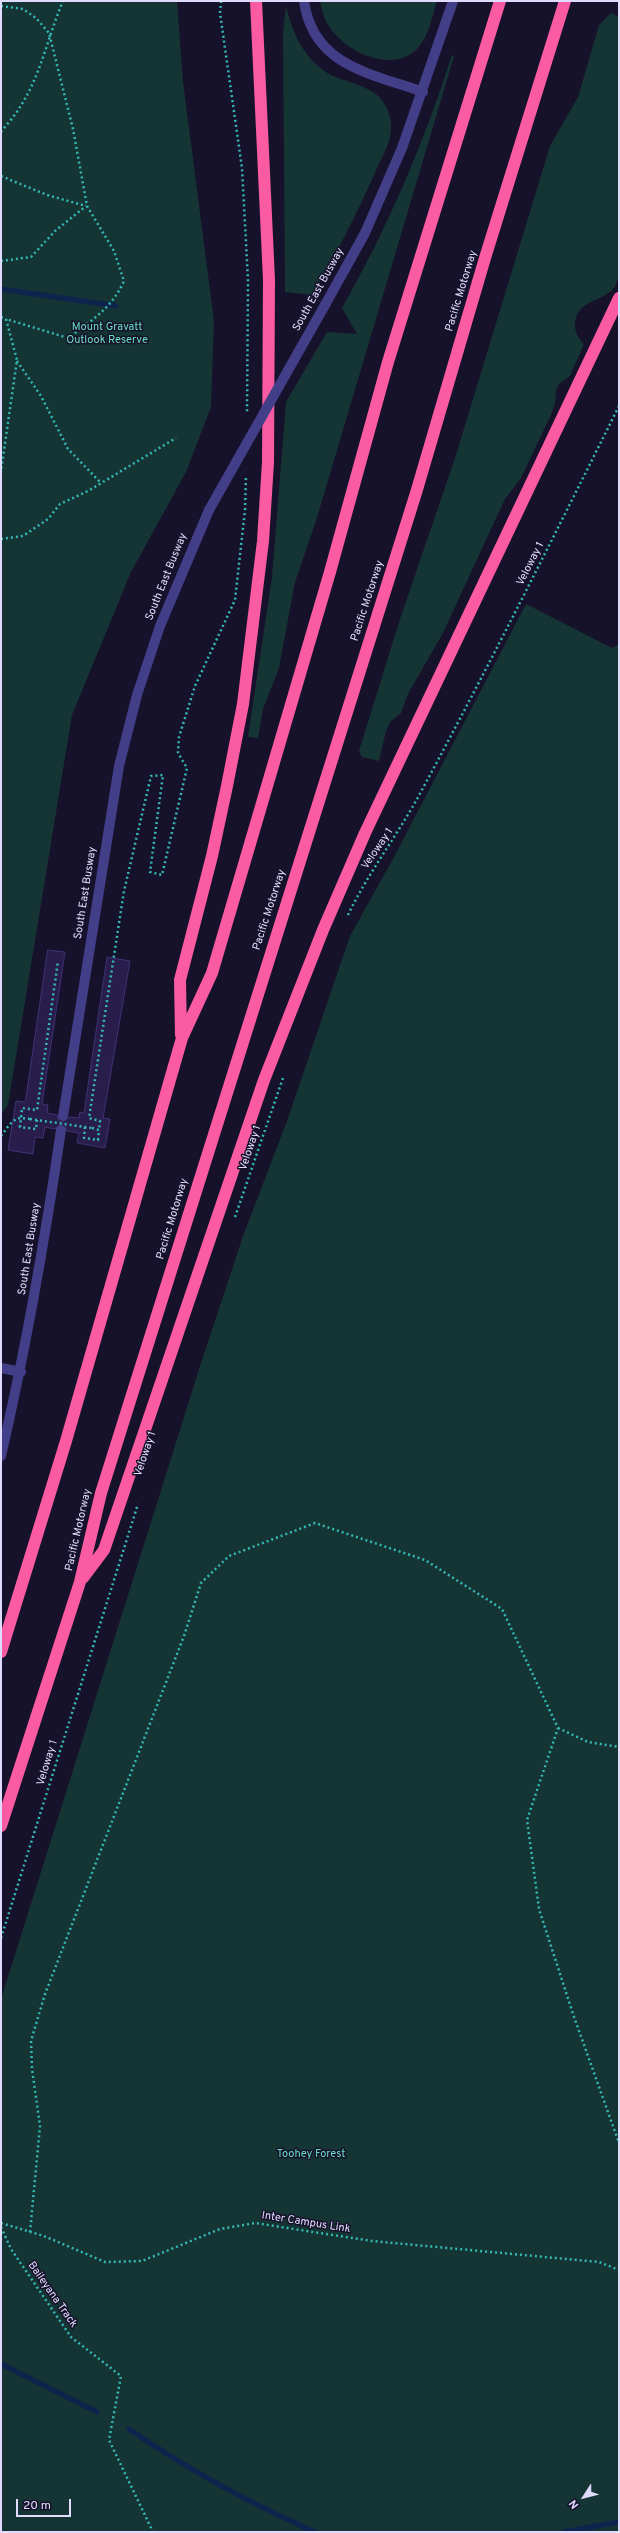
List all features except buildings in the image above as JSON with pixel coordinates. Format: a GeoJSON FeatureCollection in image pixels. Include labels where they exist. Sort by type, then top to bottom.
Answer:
{"type":"FeatureCollection","features":[{"type":"Feature","properties":{"kind":"highway"},"geometry":{"type":"LineString","coordinates":[[182,1038],[180,980],[212,856],[234,749],[254,624],[263,541],[268,462],[269,280],[256,1]]}},
{"type":"Feature","properties":{"kind":"highway"},"geometry":{"type":"LineString","coordinates":[[1,1652],[66,1442],[182,1038],[212,973],[328,579],[388,362],[500,1]]}},
{"type":"Feature","properties":{"kind":"highway","name":"Pacific Motorway"},"geometry":{"type":"LineString","coordinates":[[1,1826],[80,1582],[101,1494],[416,493],[485,258],[565,2]]}},
{"type":"Feature","properties":{"kind":"highway"},"geometry":{"type":"LineString","coordinates":[[80,1582],[104,1550],[264,1080],[323,930],[365,833],[619,298]]}},
{"type":"Feature","properties":{"kind":"lane"},"geometry":{"type":"LineString","coordinates":[[304,1],[309,26],[316,38],[332,56],[354,68],[423,92]]}},
{"type":"Feature","properties":{"kind":"lane","name":"South East Busway"},"geometry":{"type":"LineString","coordinates":[[63,1116],[119,766],[137,695],[160,626],[209,510],[365,233],[402,148],[423,92],[453,1]]}},
{"type":"Feature","properties":{"kind":"lane","name":"South East Busway"},"geometry":{"type":"LineString","coordinates":[[1,1456],[21,1372],[42,1256],[61,1130]]}},
{"type":"Feature","properties":{"kind":"lane"},"geometry":{"type":"LineString","coordinates":[[1,1368],[21,1372]]}},
{"type":"Feature","properties":{"kind":"path"},"geometry":{"type":"LineString","coordinates":[[1,132],[20,108],[40,66],[49,33],[63,1]]}},
{"type":"Feature","properties":{"kind":"path"},"geometry":{"type":"LineString","coordinates":[[1,6],[23,9],[36,18],[49,33],[73,129],[86,206],[114,252],[124,281],[117,297],[102,314],[68,338],[1,317]]}},
{"type":"Feature","properties":{"kind":"path"},"geometry":{"type":"LineString","coordinates":[[1,176],[46,195],[86,206]]}},
{"type":"Feature","properties":{"kind":"path"},"geometry":{"type":"LineString","coordinates":[[1,261],[31,257],[55,231],[86,206]]}},
{"type":"Feature","properties":{"kind":"path"},"geometry":{"type":"LineString","coordinates":[[6,319],[17,360],[41,396],[68,449],[102,483]]}},
{"type":"Feature","properties":{"kind":"path"},"geometry":{"type":"LineString","coordinates":[[1,470],[17,360]]}},
{"type":"Feature","properties":{"kind":"path","name":"Veloway 1"},"geometry":{"type":"LineString","coordinates":[[346,919],[370,873],[405,823],[480,681],[619,406]]}},
{"type":"Feature","properties":{"kind":"path"},"geometry":{"type":"LineString","coordinates":[[1,539],[23,536],[48,519],[60,504],[102,483],[176,438]]}},
{"type":"Feature","properties":{"kind":"path"},"geometry":{"type":"LineString","coordinates":[[85,1127],[84,1138],[98,1140],[100,1121],[89,1118],[113,958]]}},
{"type":"Feature","properties":{"kind":"path"},"geometry":{"type":"LineString","coordinates":[[37,1120],[36,1129],[20,1127],[22,1108],[37,1110],[58,961]]}},
{"type":"Feature","properties":{"kind":"path","name":"Veloway 1"},"geometry":{"type":"LineString","coordinates":[[233,1223],[285,1072]]}},
{"type":"Feature","properties":{"kind":"path"},"geometry":{"type":"LineString","coordinates":[[1,1136],[12,1121],[21,1118],[99,1130]]}},
{"type":"Feature","properties":{"kind":"path","name":"Veloway 1"},"geometry":{"type":"LineString","coordinates":[[1,1938],[138,1501]]}},
{"type":"Feature","properties":{"kind":"path"},"geometry":{"type":"LineString","coordinates":[[30,2232],[40,2126],[32,2069],[31,2041],[45,1994],[179,1651],[201,1583],[229,1556],[315,1524],[425,1560],[502,1609],[558,1728],[588,1742],[619,1747]]}},
{"type":"Feature","properties":{"kind":"path"},"geometry":{"type":"LineString","coordinates":[[558,1728],[527,1820],[538,1902],[573,2014],[619,2143]]}},
{"type":"Feature","properties":{"kind":"path","name":"Inter Campus Link"},"geometry":{"type":"LineString","coordinates":[[1,2223],[30,2232],[105,2262],[142,2261],[220,2229],[255,2223],[372,2241],[599,2262],[619,2270]]}},
{"type":"Feature","properties":{"kind":"path","name":"Baileyana Track"},"geometry":{"type":"LineString","coordinates":[[1,2227],[11,2249],[71,2337],[121,2376],[109,2440],[153,2532]]}},
{"type":"Feature","properties":{"kind":"green space","name":"Mount Gravatt Outlook Reserve"},"geometry":{"type":"Polygon","coordinates":[[[1,1],[177,1],[183,82],[214,321],[211,407],[186,472],[131,572],[72,715],[8,1105],[1,1114],[1,1]]]}},
{"type":"Feature","properties":{"kind":"green space"},"geometry":{"type":"Polygon","coordinates":[[[320,1],[437,1],[427,32],[417,49],[408,56],[386,60],[363,54],[343,42],[327,23],[320,1]]]}},
{"type":"Feature","properties":{"kind":"green space"},"geometry":{"type":"Polygon","coordinates":[[[286,5],[296,36],[307,55],[323,70],[333,76],[361,86],[377,95],[386,107],[391,121],[389,142],[346,235],[313,295],[285,292],[283,34],[286,5]]]}},
{"type":"Feature","properties":{"kind":"green space"},"geometry":{"type":"Polygon","coordinates":[[[611,13],[619,17],[619,277],[614,288],[609,293],[585,305],[577,315],[575,322],[576,331],[578,337],[584,344],[570,376],[559,384],[556,390],[555,404],[550,417],[521,478],[505,499],[443,633],[408,694],[401,713],[390,722],[386,731],[379,761],[362,757],[359,751],[400,619],[455,458],[550,146],[578,97],[599,25],[611,13]]]}},
{"type":"Feature","properties":{"kind":"green space"},"geometry":{"type":"Polygon","coordinates":[[[452,55],[454,56],[316,521],[295,582],[279,668],[263,709],[258,738],[248,737],[272,577],[286,402],[327,332],[357,334],[342,308],[375,247],[404,184],[452,55]]]}},
{"type":"Feature","properties":{"kind":"green space","name":"Toohey Forest"},"geometry":{"type":"Polygon","coordinates":[[[526,604],[612,648],[619,644],[619,2532],[1,2532],[1,1999],[201,1363],[243,1236],[287,1121],[350,936],[394,857],[526,604]]]}},
{"type":"Feature","properties":{"kind":"waterway"},"geometry":{"type":"LineString","coordinates":[[1,289],[116,306]]}},
{"type":"Feature","properties":{"kind":"waterway"},"geometry":{"type":"LineString","coordinates":[[1,2364],[97,2412]]}},
{"type":"Feature","properties":{"kind":"waterway"},"geometry":{"type":"LineString","coordinates":[[129,2429],[174,2459],[219,2485],[315,2532]]}},
{"type":"Feature","properties":{"kind":"waterway"},"geometry":{"type":"LineString","coordinates":[[564,2532],[619,2522]]}}]}
